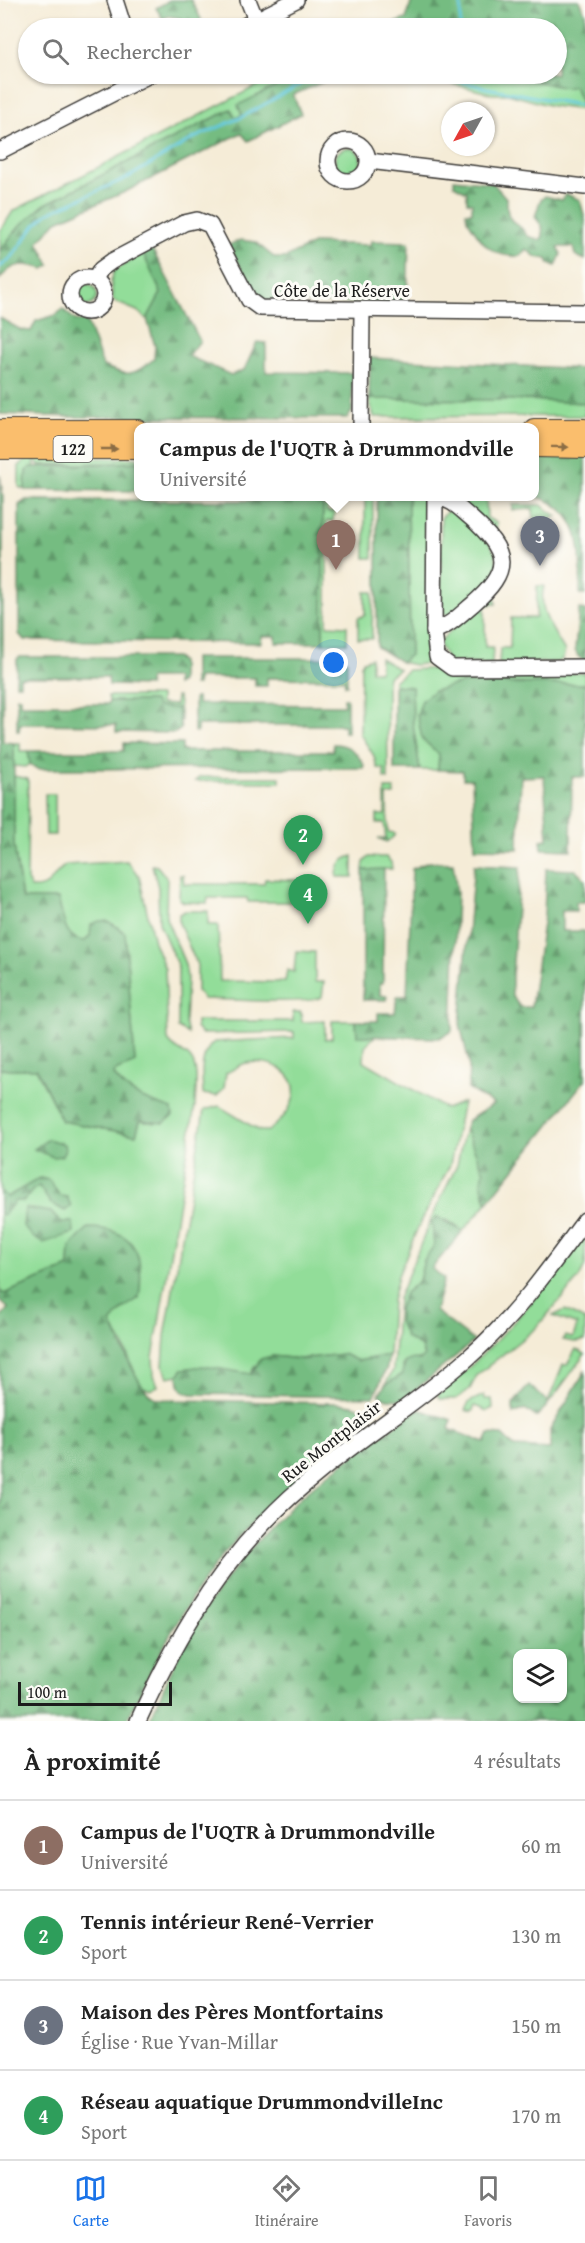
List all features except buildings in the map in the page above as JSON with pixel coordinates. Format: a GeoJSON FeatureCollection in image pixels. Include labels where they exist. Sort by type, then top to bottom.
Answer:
{"type":"FeatureCollection","features":[{"type":"Feature","properties":{"kind":"main road"},"geometry":{"type":"LineString","coordinates":[[539,429],[585,429]]}},
{"type":"Feature","properties":{"kind":"main road"},"geometry":{"type":"LineString","coordinates":[[4,440],[134,430]]}},
{"type":"Feature","properties":{"kind":"main road","name":"122"},"geometry":{"type":"LineString","coordinates":[[4,440],[134,449]]}},
{"type":"Feature","properties":{"kind":"main road"},"geometry":{"type":"LineString","coordinates":[[539,447],[585,448]]}},
{"type":"Feature","properties":{"kind":"street"},"geometry":{"type":"LineString","coordinates":[[115,0],[121,18]]}},
{"type":"Feature","properties":{"kind":"street"},"geometry":{"type":"LineString","coordinates":[[248,0],[255,18]]}},
{"type":"Feature","properties":{"kind":"street"},"geometry":{"type":"LineString","coordinates":[[260,18],[296,0]]}},
{"type":"Feature","properties":{"kind":"street"},"geometry":{"type":"LineString","coordinates":[[0,151],[127,84]]}},
{"type":"Feature","properties":{"kind":"street"},"geometry":{"type":"LineString","coordinates":[[369,161],[585,187]]}},
{"type":"Feature","properties":{"kind":"street","name":"Côte de la Réserve"},"geometry":{"type":"LineString","coordinates":[[95,279],[101,269],[112,261],[184,223],[197,220],[210,225],[249,300],[260,308],[585,312]]}},
{"type":"Feature","properties":{"kind":"street"},"geometry":{"type":"LineString","coordinates":[[361,423],[362,310]]}},
{"type":"Feature","properties":{"kind":"street"},"geometry":{"type":"LineString","coordinates":[[435,501],[437,657],[452,668],[585,667]]}},
{"type":"Feature","properties":{"kind":"street"},"geometry":{"type":"LineString","coordinates":[[435,631],[451,623],[491,588],[500,573],[501,563],[488,533],[451,501]]}},
{"type":"Feature","properties":{"kind":"street","name":"Rue Montplaisir"},"geometry":{"type":"LineString","coordinates":[[138,1721],[187,1625],[225,1568],[254,1534],[318,1474],[480,1347],[532,1291],[585,1220]]}},
{"type":"Feature","properties":{"kind":"green space"},"geometry":{"type":"Polygon","coordinates":[[[170,0],[191,0],[200,18],[168,16],[162,18],[156,8],[170,0]]]}},
{"type":"Feature","properties":{"kind":"green space"},"geometry":{"type":"Polygon","coordinates":[[[412,0],[579,0],[585,13],[585,112],[574,86],[566,88],[548,84],[567,84],[567,18],[406,18],[412,0]]]}},
{"type":"Feature","properties":{"kind":"green space"},"geometry":{"type":"Polygon","coordinates":[[[261,84],[281,84],[239,105],[242,115],[236,118],[231,109],[44,205],[20,226],[0,250],[0,231],[13,211],[261,84]]]}},
{"type":"Feature","properties":{"kind":"green space"},"geometry":{"type":"Polygon","coordinates":[[[281,84],[318,84],[293,95],[301,114],[248,141],[241,133],[125,192],[57,221],[38,242],[50,265],[44,269],[19,265],[10,269],[0,279],[0,250],[20,226],[44,205],[231,109],[236,118],[242,115],[238,105],[281,84]]]}},
{"type":"Feature","properties":{"kind":"green space"},"geometry":{"type":"Polygon","coordinates":[[[453,84],[548,84],[566,88],[574,85],[584,110],[552,106],[508,94],[492,94],[453,84]]]}},
{"type":"Feature","properties":{"kind":"green space"},"geometry":{"type":"Polygon","coordinates":[[[348,148],[357,152],[361,161],[357,170],[348,174],[339,170],[335,161],[339,152],[348,148]]]}},
{"type":"Feature","properties":{"kind":"green space"},"geometry":{"type":"Polygon","coordinates":[[[454,179],[493,183],[507,199],[508,215],[511,219],[524,230],[527,236],[540,240],[543,236],[542,226],[535,217],[540,201],[545,196],[562,200],[566,194],[580,200],[585,219],[585,260],[575,255],[573,247],[558,247],[561,254],[556,266],[549,264],[547,259],[536,257],[526,249],[520,256],[494,252],[483,242],[467,219],[466,212],[472,212],[472,203],[467,202],[467,192],[454,185],[454,179]]]}},
{"type":"Feature","properties":{"kind":"green space"},"geometry":{"type":"Polygon","coordinates":[[[240,240],[255,242],[275,258],[285,258],[315,243],[370,245],[371,241],[409,242],[407,303],[265,302],[256,297],[229,245],[240,240]]]}},
{"type":"Feature","properties":{"kind":"green space"},"geometry":{"type":"Polygon","coordinates":[[[152,249],[200,341],[188,356],[231,375],[244,370],[257,342],[266,343],[266,372],[353,373],[352,412],[347,418],[73,417],[0,414],[0,318],[21,330],[31,331],[36,321],[56,315],[63,309],[75,320],[87,322],[103,366],[130,373],[154,359],[155,346],[147,319],[161,293],[143,253],[152,249]]]}},
{"type":"Feature","properties":{"kind":"green space"},"geometry":{"type":"Polygon","coordinates":[[[143,253],[161,293],[147,319],[137,311],[113,301],[111,281],[114,271],[143,253]]]}},
{"type":"Feature","properties":{"kind":"green space"},"geometry":{"type":"Polygon","coordinates":[[[86,284],[94,287],[97,295],[94,303],[86,306],[78,303],[75,295],[78,287],[86,284]]]}},
{"type":"Feature","properties":{"kind":"green space"},"geometry":{"type":"Polygon","coordinates":[[[370,358],[585,369],[585,403],[529,400],[369,399],[370,358]]]}},
{"type":"Feature","properties":{"kind":"green space"},"geometry":{"type":"Polygon","coordinates":[[[369,399],[529,400],[585,403],[585,416],[374,417],[369,399]]]}},
{"type":"Feature","properties":{"kind":"green space"},"geometry":{"type":"Polygon","coordinates":[[[585,456],[585,595],[580,595],[580,550],[572,524],[565,513],[539,497],[539,457],[585,456]]]}},
{"type":"Feature","properties":{"kind":"green space"},"geometry":{"type":"Polygon","coordinates":[[[28,458],[134,458],[134,462],[39,465],[34,459],[35,466],[26,471],[25,490],[19,487],[19,466],[28,458]]]}},
{"type":"Feature","properties":{"kind":"green space"},"geometry":{"type":"Polygon","coordinates":[[[134,462],[134,491],[25,490],[26,471],[31,467],[134,462]]]}},
{"type":"Feature","properties":{"kind":"green space"},"geometry":{"type":"Polygon","coordinates":[[[0,475],[3,497],[3,742],[14,743],[14,846],[22,899],[58,899],[66,926],[78,940],[85,941],[90,936],[91,925],[100,921],[108,922],[125,933],[135,1063],[115,1071],[114,1075],[133,1093],[172,1109],[173,1116],[164,1123],[140,1121],[136,1135],[62,1121],[37,1069],[0,1069],[0,475]]]}},
{"type":"Feature","properties":{"kind":"green space"},"geometry":{"type":"Polygon","coordinates":[[[26,500],[323,501],[323,643],[276,643],[276,636],[262,636],[261,643],[24,640],[19,634],[19,505],[26,500]]]}},
{"type":"Feature","properties":{"kind":"green space"},"geometry":{"type":"Polygon","coordinates":[[[365,501],[373,501],[373,558],[365,558],[365,501]]]}},
{"type":"Feature","properties":{"kind":"green space"},"geometry":{"type":"Polygon","coordinates":[[[377,501],[408,501],[410,655],[401,662],[377,647],[377,501]]]}},
{"type":"Feature","properties":{"kind":"green space"},"geometry":{"type":"Polygon","coordinates":[[[408,501],[430,501],[433,663],[414,665],[401,662],[410,655],[408,501]]]}},
{"type":"Feature","properties":{"kind":"green space"},"geometry":{"type":"Polygon","coordinates":[[[458,501],[486,501],[487,518],[497,523],[496,530],[458,501]]]}},
{"type":"Feature","properties":{"kind":"green space"},"geometry":{"type":"Polygon","coordinates":[[[513,505],[541,505],[557,516],[548,520],[543,532],[535,537],[533,509],[513,510],[513,505]]]}},
{"type":"Feature","properties":{"kind":"green space"},"geometry":{"type":"Polygon","coordinates":[[[323,507],[327,507],[327,512],[334,512],[333,521],[327,521],[327,625],[347,626],[347,643],[323,643],[323,507]]]}},
{"type":"Feature","properties":{"kind":"green space"},"geometry":{"type":"Polygon","coordinates":[[[450,508],[485,538],[492,547],[497,567],[490,582],[451,616],[441,612],[441,518],[450,508]]]}},
{"type":"Feature","properties":{"kind":"green space"},"geometry":{"type":"Polygon","coordinates":[[[537,586],[544,586],[542,595],[544,612],[565,651],[563,659],[558,662],[499,664],[500,648],[510,648],[511,618],[536,618],[537,586]]]}},
{"type":"Feature","properties":{"kind":"green space"},"geometry":{"type":"Polygon","coordinates":[[[365,592],[373,592],[372,639],[358,639],[358,618],[365,615],[365,592]]]}},
{"type":"Feature","properties":{"kind":"green space"},"geometry":{"type":"Polygon","coordinates":[[[488,595],[495,596],[496,604],[485,605],[485,647],[493,647],[492,664],[449,663],[440,646],[441,640],[488,595]]]}},
{"type":"Feature","properties":{"kind":"green space"},"geometry":{"type":"Polygon","coordinates":[[[579,609],[585,610],[585,662],[575,650],[579,609]]]}},
{"type":"Feature","properties":{"kind":"green space"},"geometry":{"type":"Polygon","coordinates":[[[20,657],[175,657],[181,662],[181,682],[176,685],[176,678],[149,678],[149,686],[109,685],[108,677],[20,677],[20,684],[16,684],[17,659],[20,657]]]}},
{"type":"Feature","properties":{"kind":"green space"},"geometry":{"type":"Polygon","coordinates":[[[194,658],[342,658],[347,661],[347,685],[344,679],[267,678],[267,686],[255,686],[255,678],[197,678],[197,685],[194,685],[194,658]]]}},
{"type":"Feature","properties":{"kind":"green space"},"geometry":{"type":"Polygon","coordinates":[[[371,658],[371,671],[380,671],[380,658],[399,669],[388,677],[387,683],[388,779],[384,778],[384,769],[377,768],[374,756],[360,734],[361,665],[363,661],[371,658]]]}},
{"type":"Feature","properties":{"kind":"green space"},"geometry":{"type":"Polygon","coordinates":[[[440,668],[457,675],[585,673],[585,684],[461,683],[422,739],[439,754],[438,770],[420,770],[413,724],[412,687],[394,685],[394,681],[408,670],[440,668]]]}},
{"type":"Feature","properties":{"kind":"green space"},"geometry":{"type":"Polygon","coordinates":[[[461,683],[585,684],[585,777],[572,777],[571,850],[542,849],[541,840],[548,839],[544,776],[521,777],[518,849],[475,848],[472,779],[463,779],[463,771],[438,770],[439,754],[422,739],[417,715],[422,700],[434,691],[461,683]]]}},
{"type":"Feature","properties":{"kind":"green space"},"geometry":{"type":"Polygon","coordinates":[[[394,685],[412,687],[413,724],[420,770],[394,770],[394,685]]]}},
{"type":"Feature","properties":{"kind":"green space"},"geometry":{"type":"Polygon","coordinates":[[[108,696],[160,696],[160,704],[175,705],[176,697],[178,697],[181,721],[178,721],[177,708],[157,707],[153,701],[109,701],[108,696]]]}},
{"type":"Feature","properties":{"kind":"green space"},"geometry":{"type":"Polygon","coordinates":[[[17,697],[20,697],[20,704],[108,704],[109,701],[153,701],[158,707],[177,708],[181,729],[175,733],[116,732],[116,725],[20,724],[19,731],[17,731],[17,697]]]}},
{"type":"Feature","properties":{"kind":"green space"},"geometry":{"type":"Polygon","coordinates":[[[194,698],[197,698],[198,704],[344,705],[344,698],[347,698],[347,732],[344,732],[344,725],[197,725],[197,732],[194,732],[194,698]]]}},
{"type":"Feature","properties":{"kind":"green space"},"geometry":{"type":"Polygon","coordinates":[[[14,743],[20,743],[20,751],[28,751],[30,764],[26,767],[14,766],[14,743]]]}},
{"type":"Feature","properties":{"kind":"green space"},"geometry":{"type":"Polygon","coordinates":[[[124,743],[182,744],[182,751],[333,751],[333,744],[338,744],[351,749],[364,765],[363,768],[37,769],[30,764],[28,751],[124,751],[124,743]]]}},
{"type":"Feature","properties":{"kind":"green space"},"geometry":{"type":"Polygon","coordinates":[[[14,776],[28,779],[27,880],[31,888],[48,884],[66,865],[127,861],[139,876],[154,942],[165,969],[168,1040],[190,1058],[195,1068],[195,1106],[153,1358],[154,1375],[158,1386],[150,1390],[140,1385],[123,1344],[110,1323],[124,1308],[70,1247],[69,1267],[4,1294],[0,1291],[0,1069],[36,1069],[62,1121],[136,1135],[140,1121],[156,1123],[172,1109],[132,1093],[114,1075],[115,1071],[135,1063],[125,933],[90,936],[85,941],[78,940],[72,937],[65,926],[58,899],[22,899],[14,846],[14,776]]]}},
{"type":"Feature","properties":{"kind":"green space"},"geometry":{"type":"Polygon","coordinates":[[[200,777],[280,777],[280,782],[195,781],[200,777]]]}},
{"type":"Feature","properties":{"kind":"green space"},"geometry":{"type":"Polygon","coordinates":[[[385,789],[394,789],[394,795],[387,795],[388,832],[395,833],[387,842],[378,838],[386,839],[384,823],[377,823],[377,815],[385,815],[385,789]]]}},
{"type":"Feature","properties":{"kind":"green space"},"geometry":{"type":"Polygon","coordinates":[[[45,794],[55,794],[55,835],[46,835],[45,794]]]}},
{"type":"Feature","properties":{"kind":"green space"},"geometry":{"type":"Polygon","coordinates":[[[353,856],[353,877],[337,877],[340,863],[353,856]]]}},
{"type":"Feature","properties":{"kind":"green space"},"geometry":{"type":"Polygon","coordinates":[[[369,857],[386,857],[391,862],[392,869],[363,870],[364,862],[369,857]]]}},
{"type":"Feature","properties":{"kind":"green space"},"geometry":{"type":"Polygon","coordinates":[[[428,862],[453,863],[457,893],[452,1031],[439,1038],[357,1036],[356,1021],[378,1021],[378,1013],[395,1013],[397,996],[407,996],[412,869],[428,862]]]}},
{"type":"Feature","properties":{"kind":"green space"},"geometry":{"type":"Polygon","coordinates":[[[152,865],[157,866],[167,878],[166,918],[185,964],[187,977],[185,1023],[188,1034],[178,1028],[178,967],[159,923],[158,887],[152,865]]]}},
{"type":"Feature","properties":{"kind":"green space"},"geometry":{"type":"Polygon","coordinates":[[[474,865],[520,867],[512,996],[520,1007],[531,1007],[544,916],[546,869],[576,870],[585,879],[585,902],[576,902],[576,911],[562,911],[562,931],[585,931],[585,1080],[487,1203],[481,1183],[484,1172],[465,1128],[468,1120],[494,1104],[468,1089],[469,1063],[460,1024],[474,865]]]}},
{"type":"Feature","properties":{"kind":"green space"},"geometry":{"type":"Polygon","coordinates":[[[384,869],[383,983],[380,983],[380,995],[387,996],[386,1000],[363,1000],[363,870],[384,869]]]}},
{"type":"Feature","properties":{"kind":"green space"},"geometry":{"type":"Polygon","coordinates":[[[180,875],[183,875],[184,884],[264,884],[265,879],[298,880],[298,902],[248,902],[247,898],[208,898],[207,903],[184,902],[179,899],[180,875]]]}},
{"type":"Feature","properties":{"kind":"green space"},"geometry":{"type":"Polygon","coordinates":[[[185,911],[208,911],[208,925],[218,925],[220,981],[285,982],[287,970],[294,972],[296,951],[315,952],[315,982],[324,982],[322,997],[302,1001],[203,999],[197,992],[197,965],[179,923],[179,914],[185,911]]]}},
{"type":"Feature","properties":{"kind":"green space"},"geometry":{"type":"Polygon","coordinates":[[[293,1012],[301,1012],[302,1022],[325,1021],[325,1039],[332,1038],[332,1021],[356,1021],[357,1036],[375,1036],[365,1046],[364,1061],[446,1109],[463,1102],[450,1165],[416,1232],[398,1276],[392,1301],[389,1355],[358,1361],[343,1354],[300,1359],[272,1356],[254,1367],[251,1374],[183,1369],[178,1375],[168,1377],[163,1366],[165,1336],[204,1110],[219,1106],[260,1131],[268,1131],[289,1109],[294,1092],[293,1083],[288,1075],[279,1068],[255,1062],[247,1063],[226,1073],[224,1088],[217,1096],[203,1094],[204,1059],[214,1042],[294,1038],[294,1032],[201,1034],[196,1028],[196,1021],[293,1021],[293,1012]]]}},
{"type":"Feature","properties":{"kind":"green space"},"geometry":{"type":"Polygon","coordinates":[[[465,1128],[484,1172],[481,1183],[487,1203],[463,1231],[447,1220],[432,1222],[434,1246],[424,1260],[419,1281],[405,1293],[424,1357],[403,1364],[403,1374],[385,1385],[393,1370],[398,1299],[431,1219],[457,1165],[465,1128]]]}},
{"type":"Feature","properties":{"kind":"green space"},"geometry":{"type":"Polygon","coordinates":[[[48,1139],[64,1144],[65,1150],[62,1156],[53,1157],[34,1149],[48,1139]]]}},
{"type":"Feature","properties":{"kind":"green space"},"geometry":{"type":"Polygon","coordinates":[[[40,1178],[49,1180],[60,1196],[67,1197],[71,1206],[65,1211],[50,1203],[39,1186],[24,1201],[15,1201],[4,1215],[0,1214],[0,1191],[7,1197],[40,1178]]]}},
{"type":"Feature","properties":{"kind":"green space"},"geometry":{"type":"Polygon","coordinates":[[[25,1208],[51,1212],[60,1222],[73,1222],[74,1233],[43,1243],[34,1238],[23,1226],[25,1208]]]}},
{"type":"Feature","properties":{"kind":"green space"},"geometry":{"type":"Polygon","coordinates":[[[437,1217],[463,1231],[432,1268],[444,1279],[435,1311],[474,1341],[403,1400],[387,1399],[379,1395],[385,1385],[403,1374],[405,1362],[413,1359],[420,1360],[424,1357],[422,1347],[406,1338],[399,1321],[399,1309],[405,1293],[419,1281],[424,1260],[434,1246],[432,1222],[437,1217]]]}},
{"type":"Feature","properties":{"kind":"green space"},"geometry":{"type":"Polygon","coordinates":[[[88,1228],[117,1233],[134,1247],[138,1257],[139,1298],[124,1308],[111,1323],[135,1374],[152,1396],[175,1400],[337,1403],[360,1407],[369,1417],[365,1426],[265,1510],[218,1561],[174,1627],[127,1721],[0,1721],[0,1319],[8,1308],[0,1301],[0,1291],[4,1294],[69,1267],[70,1247],[88,1228]]]}},
{"type":"Feature","properties":{"kind":"green space"},"geometry":{"type":"Polygon","coordinates":[[[585,1234],[585,1266],[579,1278],[536,1328],[477,1375],[470,1389],[456,1399],[440,1399],[437,1395],[497,1340],[585,1234]]]}},
{"type":"Feature","properties":{"kind":"green space"},"geometry":{"type":"Polygon","coordinates":[[[565,1310],[585,1320],[585,1341],[563,1340],[565,1336],[573,1338],[577,1325],[553,1316],[565,1310]]]}},
{"type":"Feature","properties":{"kind":"green space"},"geometry":{"type":"Polygon","coordinates":[[[576,1349],[585,1354],[546,1407],[563,1365],[567,1365],[576,1349]]]}},
{"type":"Feature","properties":{"kind":"green space"},"geometry":{"type":"Polygon","coordinates":[[[343,1354],[358,1361],[389,1355],[387,1367],[374,1397],[192,1394],[180,1388],[178,1375],[183,1369],[203,1366],[251,1374],[261,1359],[272,1356],[300,1359],[343,1354]]]}},
{"type":"Feature","properties":{"kind":"green space"},"geometry":{"type":"Polygon","coordinates":[[[585,1371],[585,1721],[149,1721],[195,1624],[233,1570],[262,1536],[321,1480],[418,1409],[452,1420],[449,1429],[485,1443],[489,1434],[502,1435],[514,1447],[550,1449],[550,1430],[585,1371]]]}},
{"type":"Feature","properties":{"kind":"green space"},"geometry":{"type":"Polygon","coordinates":[[[529,1385],[547,1401],[546,1407],[536,1417],[525,1409],[513,1414],[513,1404],[529,1385]]]}},
{"type":"Feature","properties":{"kind":"green space"},"geometry":{"type":"Polygon","coordinates":[[[484,1395],[485,1399],[492,1399],[493,1408],[487,1411],[475,1406],[472,1412],[465,1410],[469,1402],[484,1395]]]}},
{"type":"Feature","properties":{"kind":"waterway"},"geometry":{"type":"LineString","coordinates":[[460,18],[461,0]]}},
{"type":"Feature","properties":{"kind":"waterway"},"geometry":{"type":"LineString","coordinates":[[0,267],[12,257],[35,225],[48,213],[129,177],[194,138],[240,118],[301,84]]}},
{"type":"Feature","properties":{"kind":"waterway"},"geometry":{"type":"LineString","coordinates":[[471,84],[585,106]]}},
{"type":"Feature","properties":{"kind":"place","name":"Maison des Pères Montfortains"},"geometry":{"type":"Point","coordinates":[540,566]}},
{"type":"Feature","properties":{"kind":"place","name":"Campus de l'UQTR à Drummondville"},"geometry":{"type":"Point","coordinates":[336,570]}},
{"type":"Feature","properties":{"kind":"place","name":"Tennis intérieur René-Verrier"},"geometry":{"type":"Point","coordinates":[303,865]}},
{"type":"Feature","properties":{"kind":"place","name":"Réseau aquatique DrummondvilleInc"},"geometry":{"type":"Point","coordinates":[308,924]}}]}
